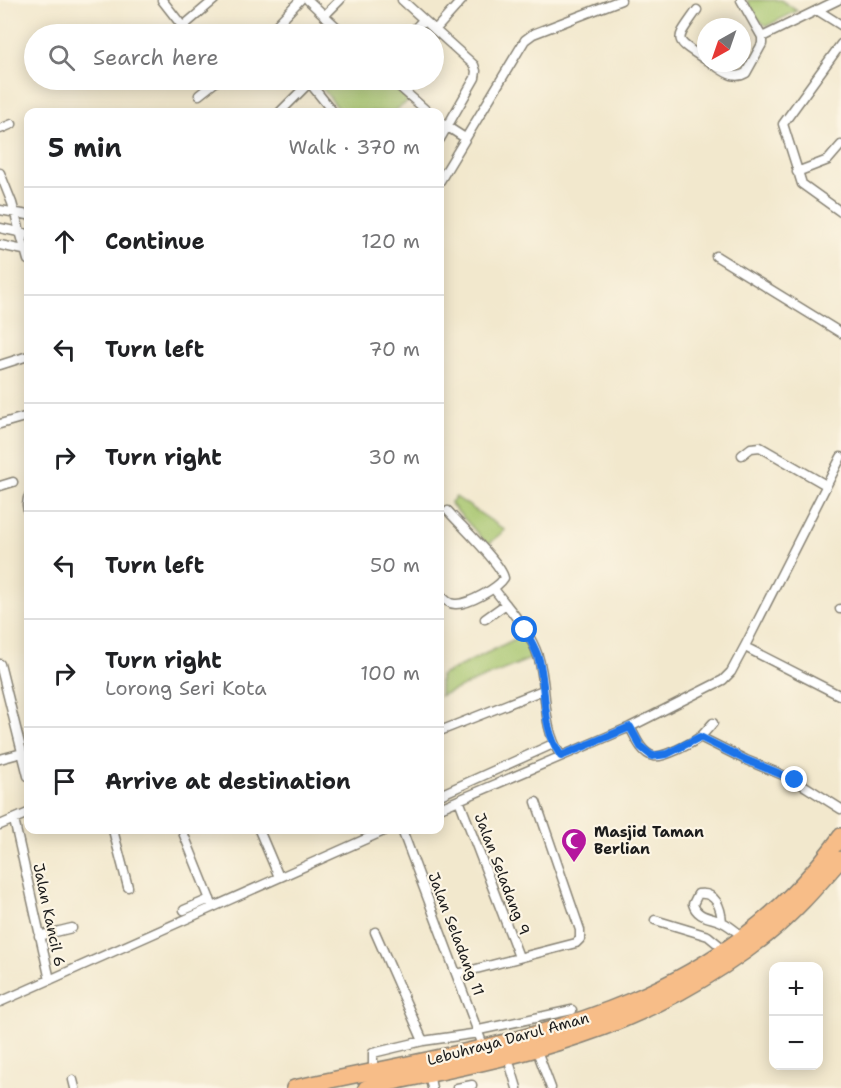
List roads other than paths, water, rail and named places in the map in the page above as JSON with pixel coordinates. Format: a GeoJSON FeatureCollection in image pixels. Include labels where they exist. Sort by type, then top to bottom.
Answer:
{"type":"FeatureCollection","features":[{"type":"Feature","properties":{"kind":"highway","name":"Lebuhraya Darul Aman"},"geometry":{"type":"LineString","coordinates":[[294,1088],[484,1048],[570,1024],[632,1002],[677,979],[743,937],[790,895],[841,836]]}},
{"type":"Feature","properties":{"kind":"highway","name":"Lebuhraya Darul Aman"},"geometry":{"type":"LineString","coordinates":[[366,1088],[430,1081],[507,1055],[582,1035],[637,1014],[714,971],[752,946],[783,921],[841,859]]}},
{"type":"Feature","properties":{"kind":"street"},"geometry":{"type":"LineString","coordinates":[[162,0],[181,24]]}},
{"type":"Feature","properties":{"kind":"street"},"geometry":{"type":"LineString","coordinates":[[277,24],[300,0]]}},
{"type":"Feature","properties":{"kind":"street"},"geometry":{"type":"LineString","coordinates":[[308,0],[333,24]]}},
{"type":"Feature","properties":{"kind":"street"},"geometry":{"type":"LineString","coordinates":[[324,16],[340,0]]}},
{"type":"Feature","properties":{"kind":"street"},"geometry":{"type":"LineString","coordinates":[[402,0],[428,24]]}},
{"type":"Feature","properties":{"kind":"street"},"geometry":{"type":"LineString","coordinates":[[440,24],[462,0]]}},
{"type":"Feature","properties":{"kind":"street"},"geometry":{"type":"LineString","coordinates":[[444,174],[525,40],[533,34],[621,0]]}},
{"type":"Feature","properties":{"kind":"street"},"geometry":{"type":"LineString","coordinates":[[741,0],[762,37],[762,44],[751,65]]}},
{"type":"Feature","properties":{"kind":"street"},"geometry":{"type":"LineString","coordinates":[[762,37],[820,6],[837,0]]}},
{"type":"Feature","properties":{"kind":"street"},"geometry":{"type":"LineString","coordinates":[[186,24],[211,3]]}},
{"type":"Feature","properties":{"kind":"street"},"geometry":{"type":"LineString","coordinates":[[820,6],[841,26]]}},
{"type":"Feature","properties":{"kind":"street"},"geometry":{"type":"LineString","coordinates":[[697,10],[680,34],[683,45],[697,54]]}},
{"type":"Feature","properties":{"kind":"street"},"geometry":{"type":"LineString","coordinates":[[419,24],[423,20]]}},
{"type":"Feature","properties":{"kind":"street"},"geometry":{"type":"LineString","coordinates":[[444,38],[474,65],[476,71],[475,78],[444,122]]}},
{"type":"Feature","properties":{"kind":"street"},"geometry":{"type":"LineString","coordinates":[[841,44],[783,124],[802,184],[841,212]]}},
{"type":"Feature","properties":{"kind":"street"},"geometry":{"type":"LineString","coordinates":[[726,72],[732,76],[743,76],[747,72]]}},
{"type":"Feature","properties":{"kind":"street"},"geometry":{"type":"LineString","coordinates":[[199,95],[205,90]]}},
{"type":"Feature","properties":{"kind":"street"},"geometry":{"type":"LineString","coordinates":[[285,108],[302,90]]}},
{"type":"Feature","properties":{"kind":"street"},"geometry":{"type":"LineString","coordinates":[[317,90],[330,108]]}},
{"type":"Feature","properties":{"kind":"street"},"geometry":{"type":"LineString","coordinates":[[403,90],[424,108]]}},
{"type":"Feature","properties":{"kind":"street"},"geometry":{"type":"LineString","coordinates":[[0,129],[12,124]]}},
{"type":"Feature","properties":{"kind":"street"},"geometry":{"type":"LineString","coordinates":[[444,126],[465,138]]}},
{"type":"Feature","properties":{"kind":"street"},"geometry":{"type":"LineString","coordinates":[[797,172],[828,160],[841,145]]}},
{"type":"Feature","properties":{"kind":"street"},"geometry":{"type":"LineString","coordinates":[[0,173],[24,233]]}},
{"type":"Feature","properties":{"kind":"street"},"geometry":{"type":"LineString","coordinates":[[0,210],[24,214]]}},
{"type":"Feature","properties":{"kind":"street"},"geometry":{"type":"LineString","coordinates":[[0,228],[24,233]]}},
{"type":"Feature","properties":{"kind":"street"},"geometry":{"type":"LineString","coordinates":[[0,245],[24,249]]}},
{"type":"Feature","properties":{"kind":"street"},"geometry":{"type":"LineString","coordinates":[[716,256],[841,333]]}},
{"type":"Feature","properties":{"kind":"street"},"geometry":{"type":"LineString","coordinates":[[0,365],[24,357]]}},
{"type":"Feature","properties":{"kind":"street"},"geometry":{"type":"LineString","coordinates":[[0,424],[24,417]]}},
{"type":"Feature","properties":{"kind":"street"},"geometry":{"type":"LineString","coordinates":[[742,455],[751,448],[760,447],[826,485]]}},
{"type":"Feature","properties":{"kind":"street"},"geometry":{"type":"LineString","coordinates":[[444,806],[630,727],[719,683],[727,676],[746,644],[841,457]]}},
{"type":"Feature","properties":{"kind":"street"},"geometry":{"type":"LineString","coordinates":[[0,486],[14,482]]}},
{"type":"Feature","properties":{"kind":"street"},"geometry":{"type":"LineString","coordinates":[[444,598],[455,604],[461,603],[494,589],[503,579],[503,573],[448,512]]}},
{"type":"Feature","properties":{"kind":"street"},"geometry":{"type":"LineString","coordinates":[[494,589],[525,630],[536,650],[548,731],[561,756]]}},
{"type":"Feature","properties":{"kind":"street"},"geometry":{"type":"LineString","coordinates":[[485,619],[506,604]]}},
{"type":"Feature","properties":{"kind":"street"},"geometry":{"type":"LineString","coordinates":[[749,649],[841,696]]}},
{"type":"Feature","properties":{"kind":"street"},"geometry":{"type":"LineString","coordinates":[[0,664],[24,761]]}},
{"type":"Feature","properties":{"kind":"street"},"geometry":{"type":"LineString","coordinates":[[444,728],[543,690]]}},
{"type":"Feature","properties":{"kind":"street"},"geometry":{"type":"LineString","coordinates":[[630,727],[641,747],[652,756],[667,754],[700,737],[713,723]]}},
{"type":"Feature","properties":{"kind":"street"},"geometry":{"type":"LineString","coordinates":[[700,737],[746,760],[795,780],[841,809]]}},
{"type":"Feature","properties":{"kind":"street"},"geometry":{"type":"LineString","coordinates":[[444,793],[553,744]]}},
{"type":"Feature","properties":{"kind":"street"},"geometry":{"type":"LineString","coordinates":[[0,759],[22,753]]}},
{"type":"Feature","properties":{"kind":"street","name":"Jalan Seladang 9"},"geometry":{"type":"LineString","coordinates":[[459,800],[519,957]]}},
{"type":"Feature","properties":{"kind":"street"},"geometry":{"type":"LineString","coordinates":[[457,974],[576,943],[581,935],[536,802]]}},
{"type":"Feature","properties":{"kind":"street"},"geometry":{"type":"LineString","coordinates":[[0,825],[24,815]]}},
{"type":"Feature","properties":{"kind":"street","name":"Jalan Kancil 6"},"geometry":{"type":"LineString","coordinates":[[14,820],[50,980]]}},
{"type":"Feature","properties":{"kind":"street"},"geometry":{"type":"LineString","coordinates":[[114,834],[128,887]]}},
{"type":"Feature","properties":{"kind":"street"},"geometry":{"type":"LineString","coordinates":[[185,834],[212,903]]}},
{"type":"Feature","properties":{"kind":"street"},"geometry":{"type":"LineString","coordinates":[[261,834],[279,877]]}},
{"type":"Feature","properties":{"kind":"street"},"geometry":{"type":"LineString","coordinates":[[0,1002],[212,903],[279,877],[377,834]]}},
{"type":"Feature","properties":{"kind":"street","name":"Jalan Seladang 11"},"geometry":{"type":"LineString","coordinates":[[404,834],[484,1048]]}},
{"type":"Feature","properties":{"kind":"street"},"geometry":{"type":"LineString","coordinates":[[184,910],[212,903]]}},
{"type":"Feature","properties":{"kind":"street"},"geometry":{"type":"LineString","coordinates":[[656,920],[708,936],[725,950]]}},
{"type":"Feature","properties":{"kind":"street"},"geometry":{"type":"LineString","coordinates":[[722,922],[743,937]]}},
{"type":"Feature","properties":{"kind":"street"},"geometry":{"type":"LineString","coordinates":[[39,936],[72,928]]}},
{"type":"Feature","properties":{"kind":"street"},"geometry":{"type":"LineString","coordinates":[[375,932],[423,1041]]}},
{"type":"Feature","properties":{"kind":"street"},"geometry":{"type":"LineString","coordinates":[[373,1071],[371,1058],[373,1053],[572,1010]]}},
{"type":"Feature","properties":{"kind":"street"},"geometry":{"type":"LineString","coordinates":[[536,1048],[551,1088]]}},
{"type":"Feature","properties":{"kind":"street"},"geometry":{"type":"LineString","coordinates":[[507,1055],[517,1088]]}},
{"type":"Feature","properties":{"kind":"street"},"geometry":{"type":"LineString","coordinates":[[457,1088],[472,1085]]}},
{"type":"Feature","properties":{"kind":"place","name":"Masjid Taman Berlian"},"geometry":{"type":"Point","coordinates":[574,864]}}]}
